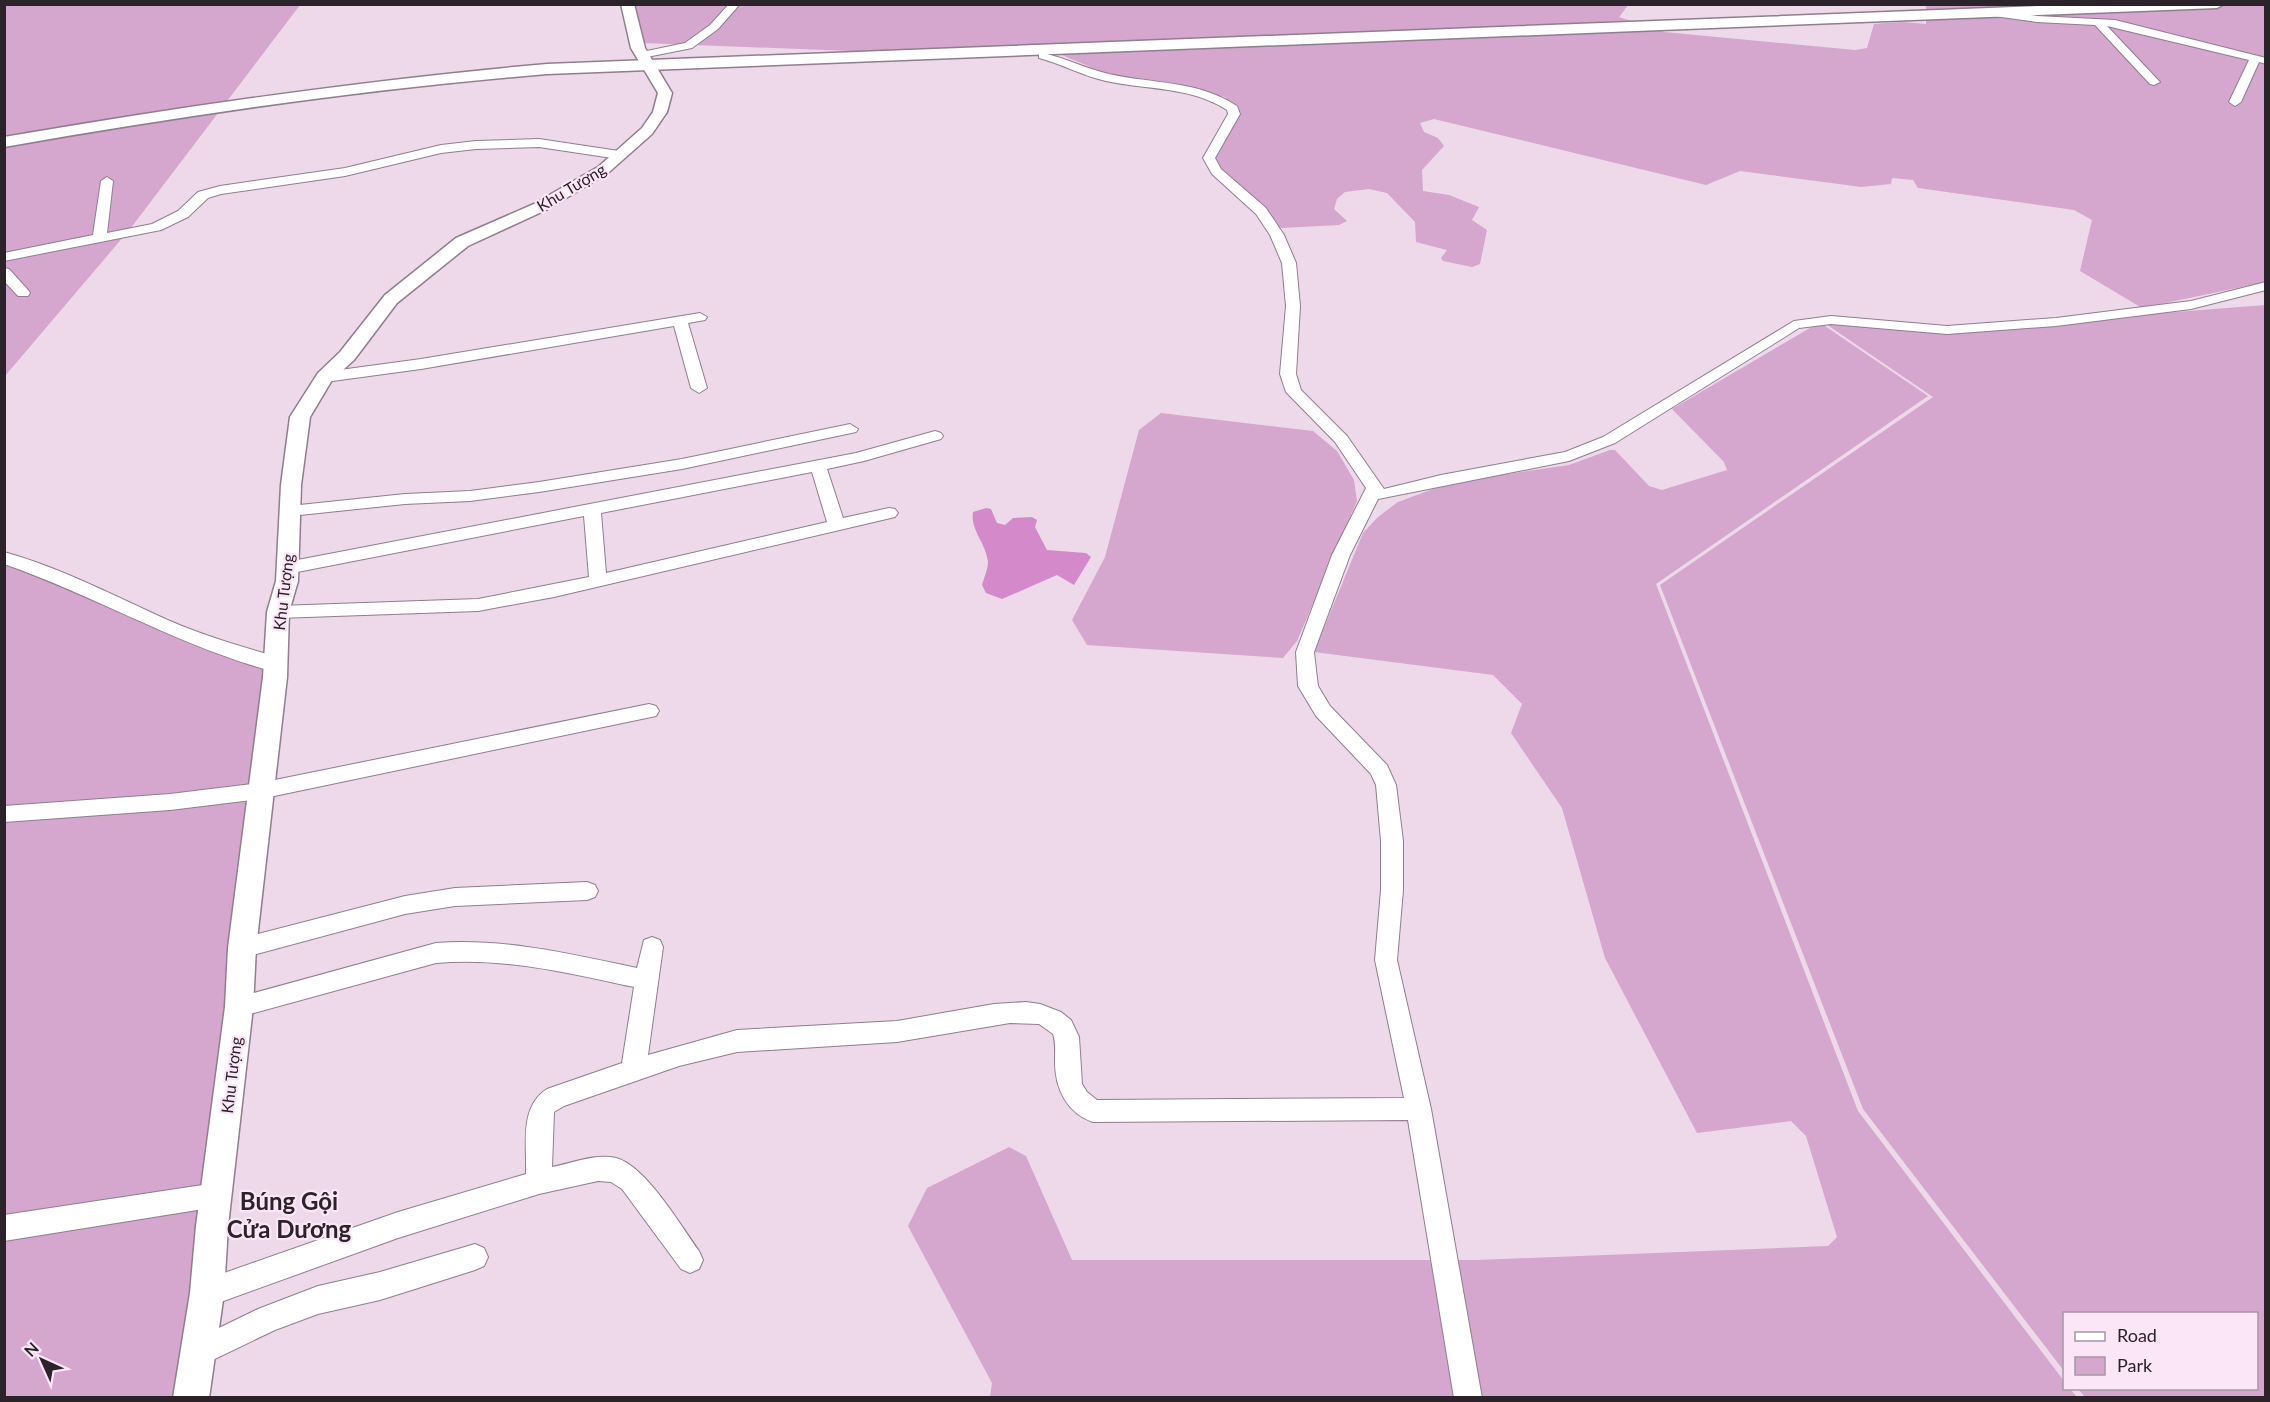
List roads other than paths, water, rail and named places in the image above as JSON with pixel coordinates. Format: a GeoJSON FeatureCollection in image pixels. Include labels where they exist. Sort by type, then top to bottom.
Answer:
{"type":"FeatureCollection","features":[{"type":"Feature","properties":{"kind":"main road"},"geometry":{"type":"LineString","coordinates":[[4,137],[253,96],[481,69],[644,59],[2089,4]]}},
{"type":"Feature","properties":{"kind":"main road"},"geometry":{"type":"LineString","coordinates":[[4,142],[252,101],[390,83],[644,59],[2217,4]]}},
{"type":"Feature","properties":{"kind":"street","name":"Khu Tượng"},"geometry":{"type":"LineString","coordinates":[[191,1398],[207,1293],[216,1196],[239,1007],[242,948],[277,664],[278,612],[287,581],[290,511],[300,417],[325,377],[347,356],[392,298],[449,251],[579,186],[603,170],[647,131],[660,112],[665,93],[638,48],[627,4]]}},
{"type":"Feature","properties":{"kind":"street"},"geometry":{"type":"LineString","coordinates":[[644,59],[688,46],[714,27],[735,4]]}},
{"type":"Feature","properties":{"kind":"street"},"geometry":{"type":"LineString","coordinates":[[1991,13],[2037,19],[2124,24],[2260,59],[2235,102]]}},
{"type":"Feature","properties":{"kind":"street"},"geometry":{"type":"LineString","coordinates":[[2098,22],[2154,82]]}},
{"type":"Feature","properties":{"kind":"street"},"geometry":{"type":"LineString","coordinates":[[1043,56],[1070,62],[1101,76],[1198,93],[1217,99],[1233,108],[1234,114],[1209,158],[1216,171],[1261,211],[1276,235],[1289,263],[1293,306],[1288,374],[1294,392],[1341,439],[1374,489],[1384,495],[1441,480],[1569,456],[1608,440],[1803,322],[1846,321],[1923,330],[2070,320],[2136,314],[2198,304],[2241,290],[2265,286]]}},
{"type":"Feature","properties":{"kind":"street"},"geometry":{"type":"LineString","coordinates":[[4,257],[156,227],[183,214],[203,195],[220,190],[345,172],[441,149],[476,145],[539,143],[619,154]]}},
{"type":"Feature","properties":{"kind":"street"},"geometry":{"type":"LineString","coordinates":[[99,238],[106,181]]}},
{"type":"Feature","properties":{"kind":"street"},"geometry":{"type":"LineString","coordinates":[[4,272],[23,293]]}},
{"type":"Feature","properties":{"kind":"street"},"geometry":{"type":"LineString","coordinates":[[325,377],[421,364],[700,317]]}},
{"type":"Feature","properties":{"kind":"street"},"geometry":{"type":"LineString","coordinates":[[680,320],[699,388]]}},
{"type":"Feature","properties":{"kind":"street"},"geometry":{"type":"LineString","coordinates":[[290,511],[529,489],[682,464],[850,429]]}},
{"type":"Feature","properties":{"kind":"street"},"geometry":{"type":"LineString","coordinates":[[287,568],[818,465],[876,453],[935,436]]}},
{"type":"Feature","properties":{"kind":"street"},"geometry":{"type":"LineString","coordinates":[[818,465],[836,524]]}},
{"type":"Feature","properties":{"kind":"street"},"geometry":{"type":"LineString","coordinates":[[1374,489],[1341,555],[1305,652],[1306,670],[1308,686],[1323,711],[1380,770],[1386,785],[1392,841],[1392,890],[1386,960],[1419,1109],[1468,1398]]}},
{"type":"Feature","properties":{"kind":"street"},"geometry":{"type":"LineString","coordinates":[[592,509],[598,580]]}},
{"type":"Feature","properties":{"kind":"street"},"geometry":{"type":"LineString","coordinates":[[278,612],[478,605],[598,580],[889,513]]}},
{"type":"Feature","properties":{"kind":"street"},"geometry":{"type":"LineString","coordinates":[[4,558],[42,571],[167,627],[264,662],[277,664]]}},
{"type":"Feature","properties":{"kind":"street"},"geometry":{"type":"LineString","coordinates":[[4,814],[170,802],[260,790],[649,711]]}},
{"type":"Feature","properties":{"kind":"street"},"geometry":{"type":"LineString","coordinates":[[242,948],[405,905],[455,897],[587,891]]}},
{"type":"Feature","properties":{"kind":"street"},"geometry":{"type":"LineString","coordinates":[[633,1072],[652,947]]}},
{"type":"Feature","properties":{"kind":"street"},"geometry":{"type":"LineString","coordinates":[[239,1007],[436,953],[462,950],[490,951],[550,960],[647,980]]}},
{"type":"Feature","properties":{"kind":"street"},"geometry":{"type":"LineString","coordinates":[[538,1182],[540,1113],[545,1104],[556,1097],[722,1044],[764,1038],[932,1028],[976,1018],[1033,1013],[1054,1020],[1066,1032],[1068,1040],[1066,1067],[1069,1088],[1083,1106],[1093,1112],[1419,1109]]}},
{"type":"Feature","properties":{"kind":"street"},"geometry":{"type":"LineString","coordinates":[[207,1293],[398,1225],[538,1182],[598,1169],[615,1170],[631,1179],[690,1260]]}},
{"type":"Feature","properties":{"kind":"street"},"geometry":{"type":"LineString","coordinates":[[4,1228],[216,1196]]}},
{"type":"Feature","properties":{"kind":"street"},"geometry":{"type":"LineString","coordinates":[[198,1353],[268,1319],[318,1300],[380,1286],[475,1257]]}},
{"type":"Feature","properties":{"kind":"district","name":"Búng Gội Cửa Dương"},"geometry":{"type":"Point","coordinates":[289,1214]}}]}
